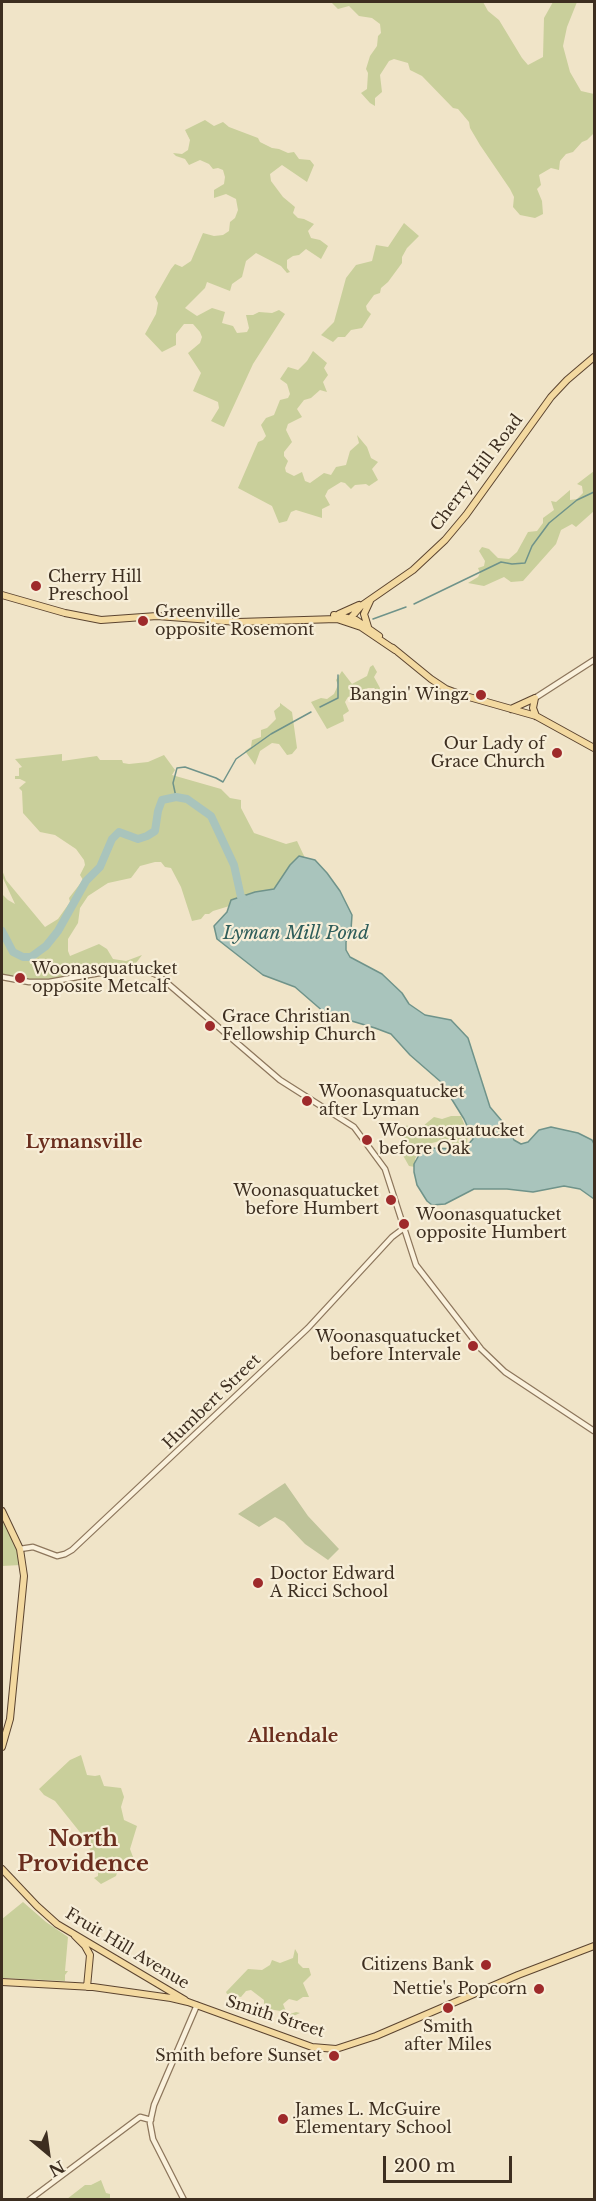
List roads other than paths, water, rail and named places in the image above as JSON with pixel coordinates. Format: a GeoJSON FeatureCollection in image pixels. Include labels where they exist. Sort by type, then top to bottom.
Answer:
{"type":"FeatureCollection","features":[{"type":"Feature","properties":{"kind":"main road","name":"Cherry Hill Road"},"geometry":{"type":"LineString","coordinates":[[350,620],[361,606],[413,570],[452,532],[551,397],[594,357]]}},
{"type":"Feature","properties":{"kind":"main road"},"geometry":{"type":"LineString","coordinates":[[286,620],[336,615],[346,612],[383,591]]}},
{"type":"Feature","properties":{"kind":"main road"},"geometry":{"type":"LineString","coordinates":[[2,595],[65,613],[101,620],[157,616],[238,622],[329,618],[350,620],[446,689],[536,716],[594,748]]}},
{"type":"Feature","properties":{"kind":"main road"},"geometry":{"type":"LineString","coordinates":[[368,628],[364,614],[370,600]]}},
{"type":"Feature","properties":{"kind":"main road"},"geometry":{"type":"LineString","coordinates":[[336,615],[368,628],[394,650]]}},
{"type":"Feature","properties":{"kind":"main road"},"geometry":{"type":"LineString","coordinates":[[511,709],[533,700]]}},
{"type":"Feature","properties":{"kind":"main road"},"geometry":{"type":"LineString","coordinates":[[526,713],[533,700]]}},
{"type":"Feature","properties":{"kind":"main road"},"geometry":{"type":"LineString","coordinates":[[533,700],[532,708],[536,716]]}},
{"type":"Feature","properties":{"kind":"main road"},"geometry":{"type":"LineString","coordinates":[[2,1511],[20,1549],[24,1581],[10,1719],[2,1747]]}},
{"type":"Feature","properties":{"kind":"main road","name":"Fruit Hill Avenue"},"geometry":{"type":"LineString","coordinates":[[2,1869],[57,1924],[188,2002]]}},
{"type":"Feature","properties":{"kind":"main road"},"geometry":{"type":"LineString","coordinates":[[73,1934],[85,1946],[90,1959],[87,1987]]}},
{"type":"Feature","properties":{"kind":"main road","name":"Smith Street"},"geometry":{"type":"LineString","coordinates":[[2,1982],[137,1992],[188,2002],[312,2047],[336,2049],[367,2039],[518,1975],[594,1946]]}},
{"type":"Feature","properties":{"kind":"main road"},"geometry":{"type":"LineString","coordinates":[[90,1959],[96,1953],[104,1950]]}},
{"type":"Feature","properties":{"kind":"street"},"geometry":{"type":"LineString","coordinates":[[533,700],[594,660]]}},
{"type":"Feature","properties":{"kind":"street"},"geometry":{"type":"LineString","coordinates":[[2,977],[29,982],[50,982],[128,968],[146,970],[159,976],[279,1080],[354,1127],[385,1170],[413,1258],[420,1272],[489,1359],[594,1431]]}},
{"type":"Feature","properties":{"kind":"street","name":"Humbert Street"},"geometry":{"type":"LineString","coordinates":[[20,1549],[29,1547],[57,1556],[72,1551],[309,1328],[392,1237],[404,1228]]}},
{"type":"Feature","properties":{"kind":"street","name":"Fruit Hill Avenue"},"geometry":{"type":"LineString","coordinates":[[151,2120],[153,2109],[197,2005]]}},
{"type":"Feature","properties":{"kind":"street"},"geometry":{"type":"LineString","coordinates":[[29,2199],[140,2117],[151,2120],[153,2139],[184,2199]]}},
{"type":"Feature","properties":{"kind":"water","name":"Lyman Mill Pond"},"geometry":{"type":"Polygon","coordinates":[[[299,856],[315,860],[340,891],[352,915],[351,930],[346,942],[346,950],[350,957],[382,974],[402,993],[409,1004],[425,1015],[451,1020],[468,1038],[490,1107],[507,1127],[514,1140],[521,1144],[528,1142],[539,1130],[551,1127],[578,1133],[592,1140],[594,1144],[594,1199],[580,1189],[564,1186],[533,1192],[474,1189],[445,1204],[432,1205],[427,1201],[417,1185],[414,1172],[414,1164],[419,1155],[428,1148],[464,1149],[473,1139],[464,1119],[441,1082],[410,1055],[391,1034],[325,1013],[295,987],[263,975],[217,939],[214,926],[227,912],[231,900],[255,892],[274,889],[299,856]]]}},
{"type":"Feature","properties":{"kind":"waterway"},"geometry":{"type":"LineString","coordinates":[[414,604],[501,562],[525,563],[532,546],[549,523],[577,500],[594,492]]}},
{"type":"Feature","properties":{"kind":"waterway"},"geometry":{"type":"LineString","coordinates":[[373,619],[406,607]]}},
{"type":"Feature","properties":{"kind":"waterway"},"geometry":{"type":"LineString","coordinates":[[320,707],[338,698],[338,675]]}},
{"type":"Feature","properties":{"kind":"waterway"},"geometry":{"type":"LineString","coordinates":[[176,797],[173,783],[177,768],[185,767],[223,782],[236,759],[271,734],[311,712]]}},
{"type":"Feature","properties":{"kind":"waterway"},"geometry":{"type":"LineString","coordinates":[[2,931],[13,952],[23,957],[31,957],[46,946],[58,931],[86,881],[100,867],[112,839],[119,832],[138,839],[155,831],[162,800],[176,797],[187,799],[211,816],[234,865],[241,897],[249,903]]}},
{"type":"Feature","properties":{"kind":"place","name":"Cherry Hill Preschool"},"geometry":{"type":"Point","coordinates":[36,586]}},
{"type":"Feature","properties":{"kind":"place","name":"Greenville opposite Rosemont"},"geometry":{"type":"Point","coordinates":[143,621]}},
{"type":"Feature","properties":{"kind":"place","name":"Bangin' Wingz"},"geometry":{"type":"Point","coordinates":[481,695]}},
{"type":"Feature","properties":{"kind":"place","name":"Our Lady of Grace Church"},"geometry":{"type":"Point","coordinates":[557,753]}},
{"type":"Feature","properties":{"kind":"place","name":"Woonasquatucket opposite Metcalf"},"geometry":{"type":"Point","coordinates":[20,978]}},
{"type":"Feature","properties":{"kind":"place","name":"Grace Christian Fellowship Church"},"geometry":{"type":"Point","coordinates":[210,1026]}},
{"type":"Feature","properties":{"kind":"place","name":"Woonasquatucket after Lyman"},"geometry":{"type":"Point","coordinates":[307,1101]}},
{"type":"Feature","properties":{"kind":"place","name":"Woonasquatucket before Oak"},"geometry":{"type":"Point","coordinates":[367,1140]}},
{"type":"Feature","properties":{"kind":"place","name":"Woonasquatucket before Humbert"},"geometry":{"type":"Point","coordinates":[391,1200]}},
{"type":"Feature","properties":{"kind":"place","name":"Woonasquatucket opposite Humbert"},"geometry":{"type":"Point","coordinates":[404,1224]}},
{"type":"Feature","properties":{"kind":"place","name":"Woonasquatucket before Intervale"},"geometry":{"type":"Point","coordinates":[473,1346]}},
{"type":"Feature","properties":{"kind":"place","name":"Doctor Edward A Ricci School"},"geometry":{"type":"Point","coordinates":[258,1583]}},
{"type":"Feature","properties":{"kind":"place","name":"Citizens Bank"},"geometry":{"type":"Point","coordinates":[486,1965]}},
{"type":"Feature","properties":{"kind":"place","name":"Nettie's Popcorn"},"geometry":{"type":"Point","coordinates":[539,1989]}},
{"type":"Feature","properties":{"kind":"place","name":"Smith after Miles"},"geometry":{"type":"Point","coordinates":[448,2008]}},
{"type":"Feature","properties":{"kind":"place","name":"Smith before Sunset"},"geometry":{"type":"Point","coordinates":[334,2056]}},
{"type":"Feature","properties":{"kind":"place","name":"James L. McGuire Elementary School"},"geometry":{"type":"Point","coordinates":[283,2119]}},
{"type":"Feature","properties":{"kind":"district","name":"Lymansville"},"geometry":{"type":"Point","coordinates":[84,1143]}},
{"type":"Feature","properties":{"kind":"district","name":"Allendale"},"geometry":{"type":"Point","coordinates":[293,1737]}},
{"type":"Feature","properties":{"kind":"district","name":"North Providence"},"geometry":{"type":"Point","coordinates":[83,1853]}}]}
